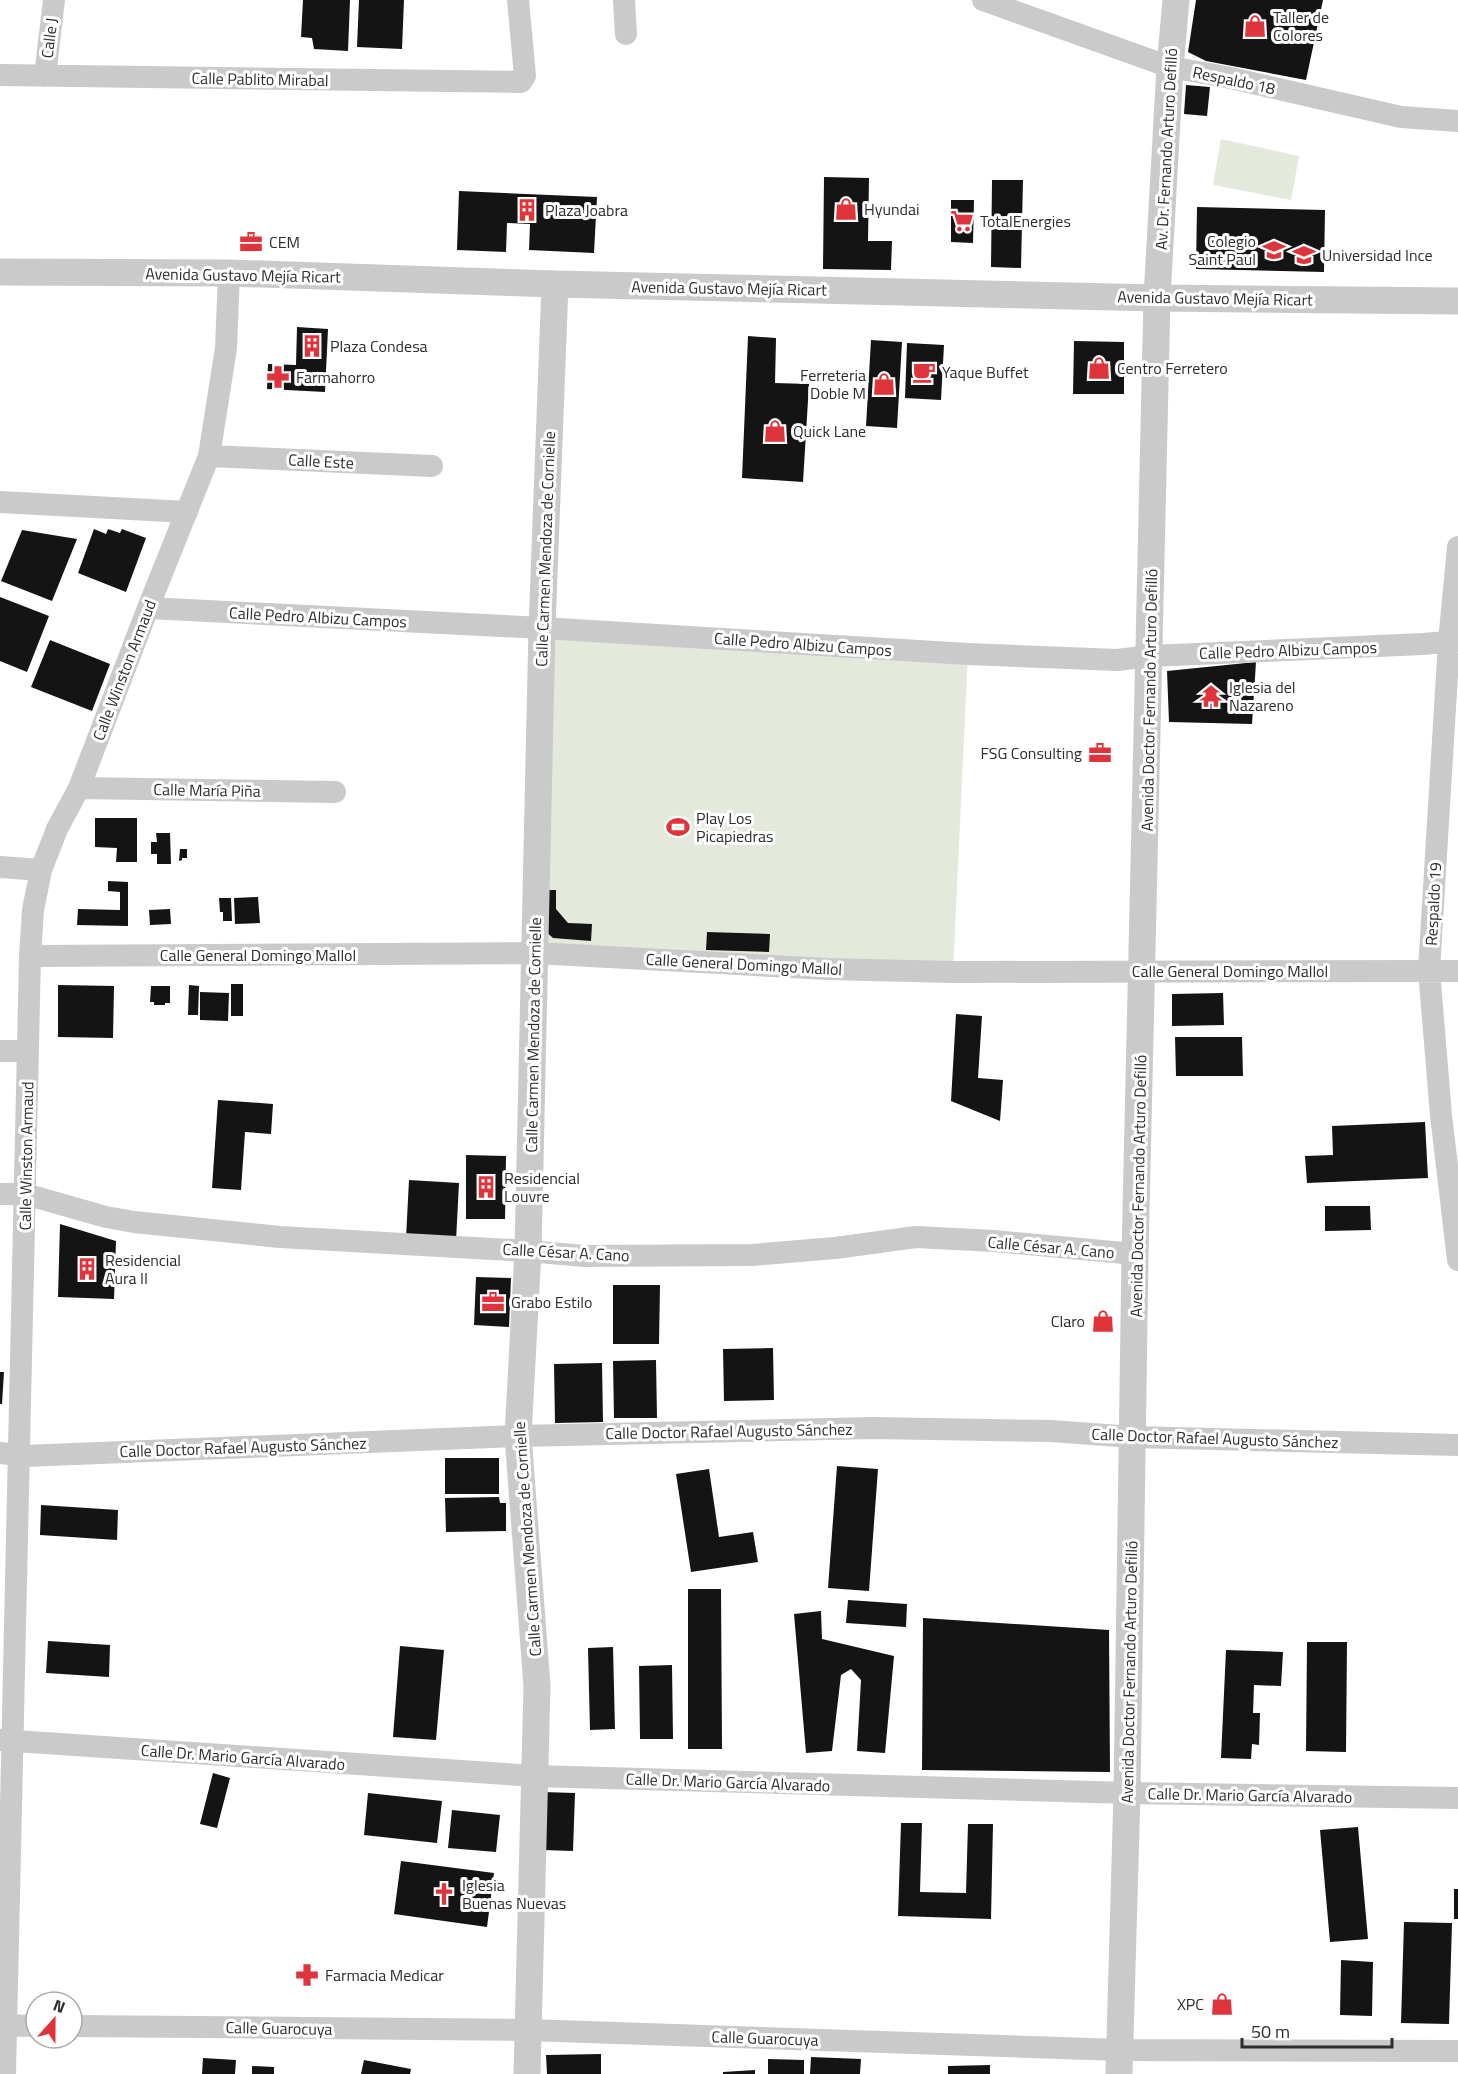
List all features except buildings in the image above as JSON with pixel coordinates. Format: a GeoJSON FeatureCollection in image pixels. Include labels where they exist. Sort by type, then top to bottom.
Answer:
{"type":"FeatureCollection","features":[{"type":"Feature","properties":{"kind":"street","name":"Calle J"},"geometry":{"type":"LineString","coordinates":[[45,76],[54,0]]}},
{"type":"Feature","properties":{"kind":"street","name":"Calle Pablito Mirabal"},"geometry":{"type":"LineString","coordinates":[[0,75],[521,82],[525,76],[518,0]]}},
{"type":"Feature","properties":{"kind":"street"},"geometry":{"type":"LineString","coordinates":[[624,0],[626,34]]}},
{"type":"Feature","properties":{"kind":"street","name":"Respaldo 18"},"geometry":{"type":"LineString","coordinates":[[983,0],[1170,67],[1226,77],[1401,117],[1458,121]]}},
{"type":"Feature","properties":{"kind":"street","name":"Av. Dr. Fernando Arturo Defilló"},"geometry":{"type":"LineString","coordinates":[[1157,298],[1176,0]]}},
{"type":"Feature","properties":{"kind":"street","name":"Avenida Gustavo Mejía Ricart"},"geometry":{"type":"LineString","coordinates":[[0,272],[229,273],[555,284],[1157,298],[1458,301]]}},
{"type":"Feature","properties":{"kind":"street","name":"Calle Winston Armaud"},"geometry":{"type":"LineString","coordinates":[[5,2074],[3,2025],[10,1454],[25,1194],[33,910],[41,870],[57,829],[79,788],[209,456],[226,348],[229,273]]}},
{"type":"Feature","properties":{"kind":"street","name":"Calle Carmen Mendoza de Cornielle"},"geometry":{"type":"LineString","coordinates":[[527,2074],[537,1686],[518,1436],[528,1251],[542,628],[555,284]]}},
{"type":"Feature","properties":{"kind":"street","name":"Avenida Doctor Fernando Arturo Defilló"},"geometry":{"type":"LineString","coordinates":[[1119,2062],[1127,1793],[1135,1254],[1157,298]]}},
{"type":"Feature","properties":{"kind":"street","name":"Calle Este"},"geometry":{"type":"LineString","coordinates":[[209,456],[432,466]]}},
{"type":"Feature","properties":{"kind":"street"},"geometry":{"type":"LineString","coordinates":[[0,502],[187,512]]}},
{"type":"Feature","properties":{"kind":"street","name":"Respaldo 19"},"geometry":{"type":"LineString","coordinates":[[1458,547],[1429,970],[1441,1115],[1458,1260]]}},
{"type":"Feature","properties":{"kind":"street","name":"Calle Pedro Albizu Campos"},"geometry":{"type":"LineString","coordinates":[[148,608],[542,628],[968,654],[1118,660],[1150,656],[1423,645],[1453,641]]}},
{"type":"Feature","properties":{"kind":"street","name":"Calle María Piña"},"geometry":{"type":"LineString","coordinates":[[79,788],[335,792]]}},
{"type":"Feature","properties":{"kind":"street"},"geometry":{"type":"LineString","coordinates":[[0,867],[41,870]]}},
{"type":"Feature","properties":{"kind":"street","name":"Calle General Domingo Mallol"},"geometry":{"type":"LineString","coordinates":[[30,956],[535,953],[827,969],[953,972],[1458,970]]}},
{"type":"Feature","properties":{"kind":"street"},"geometry":{"type":"LineString","coordinates":[[0,1051],[28,1051]]}},
{"type":"Feature","properties":{"kind":"street","name":"Calle César A. Cano"},"geometry":{"type":"LineString","coordinates":[[0,1194],[25,1194],[106,1218],[134,1222],[280,1237],[584,1256],[752,1255],[835,1248],[916,1237],[942,1237],[1135,1254]]}},
{"type":"Feature","properties":{"kind":"street","name":"Calle Doctor Rafael Augusto Sánchez"},"geometry":{"type":"LineString","coordinates":[[10,1454],[518,1436],[873,1428],[1051,1431],[1133,1437],[1458,1445]]}},
{"type":"Feature","properties":{"kind":"street","name":"Calle Dr. Mario García Alvarado"},"geometry":{"type":"LineString","coordinates":[[6,1741],[535,1776],[1127,1793],[1458,1797]]}},
{"type":"Feature","properties":{"kind":"street"},"geometry":{"type":"LineString","coordinates":[[3,2025],[24,2026]]}},
{"type":"Feature","properties":{"kind":"street","name":"Calle Guarocuya"},"geometry":{"type":"LineString","coordinates":[[84,2026],[528,2030],[1119,2062],[1458,2051]]}},
{"type":"Feature","properties":{"kind":"green space"},"geometry":{"type":"Polygon","coordinates":[[[1221,139],[1299,156],[1291,200],[1213,185],[1221,139]]]}},
{"type":"Feature","properties":{"kind":"green space"},"geometry":{"type":"Polygon","coordinates":[[[542,628],[968,654],[953,972],[535,953],[542,628]]]}},
{"type":"Feature","properties":{"kind":"place","name":"Taller de Colores"},"geometry":{"type":"Point","coordinates":[1255,26]}},
{"type":"Feature","properties":{"kind":"place","name":"Hyundai"},"geometry":{"type":"Point","coordinates":[846,209]}},
{"type":"Feature","properties":{"kind":"place","name":"Plaza Joabra"},"geometry":{"type":"Point","coordinates":[527,210]}},
{"type":"Feature","properties":{"kind":"place","name":"TotalEnergies"},"geometry":{"type":"Point","coordinates":[962,221]}},
{"type":"Feature","properties":{"kind":"place","name":"CEM"},"geometry":{"type":"Point","coordinates":[251,242]}},
{"type":"Feature","properties":{"kind":"place","name":"Colegio Saint Paul"},"geometry":{"type":"Point","coordinates":[1274,250]}},
{"type":"Feature","properties":{"kind":"place","name":"Universidad Ince"},"geometry":{"type":"Point","coordinates":[1304,255]}},
{"type":"Feature","properties":{"kind":"place","name":"Plaza Condesa"},"geometry":{"type":"Point","coordinates":[312,346]}},
{"type":"Feature","properties":{"kind":"place","name":"Centro Ferretero"},"geometry":{"type":"Point","coordinates":[1099,368]}},
{"type":"Feature","properties":{"kind":"place","name":"Yaque Buffet"},"geometry":{"type":"Point","coordinates":[924,372]}},
{"type":"Feature","properties":{"kind":"place","name":"Farmahorro"},"geometry":{"type":"Point","coordinates":[278,377]}},
{"type":"Feature","properties":{"kind":"place","name":"Ferreteria Doble M"},"geometry":{"type":"Point","coordinates":[884,384]}},
{"type":"Feature","properties":{"kind":"place","name":"Quick Lane"},"geometry":{"type":"Point","coordinates":[775,431]}},
{"type":"Feature","properties":{"kind":"place","name":"Iglesia del Nazareno"},"geometry":{"type":"Point","coordinates":[1211,696]}},
{"type":"Feature","properties":{"kind":"place","name":"FSG Consulting"},"geometry":{"type":"Point","coordinates":[1100,753]}},
{"type":"Feature","properties":{"kind":"place","name":"Play Los Picapiedras"},"geometry":{"type":"Point","coordinates":[678,827]}},
{"type":"Feature","properties":{"kind":"place","name":"Residencial Louvre"},"geometry":{"type":"Point","coordinates":[486,1187]}},
{"type":"Feature","properties":{"kind":"place","name":"Residencial Aura II"},"geometry":{"type":"Point","coordinates":[87,1269]}},
{"type":"Feature","properties":{"kind":"place","name":"Grabo Estilo"},"geometry":{"type":"Point","coordinates":[493,1302]}},
{"type":"Feature","properties":{"kind":"place","name":"Claro"},"geometry":{"type":"Point","coordinates":[1103,1321]}},
{"type":"Feature","properties":{"kind":"place","name":"Iglesia Buenas Nuevas"},"geometry":{"type":"Point","coordinates":[444,1894]}},
{"type":"Feature","properties":{"kind":"place","name":"Farmacia Medicar"},"geometry":{"type":"Point","coordinates":[307,1975]}},
{"type":"Feature","properties":{"kind":"place","name":"XPC"},"geometry":{"type":"Point","coordinates":[1222,2004]}}]}
